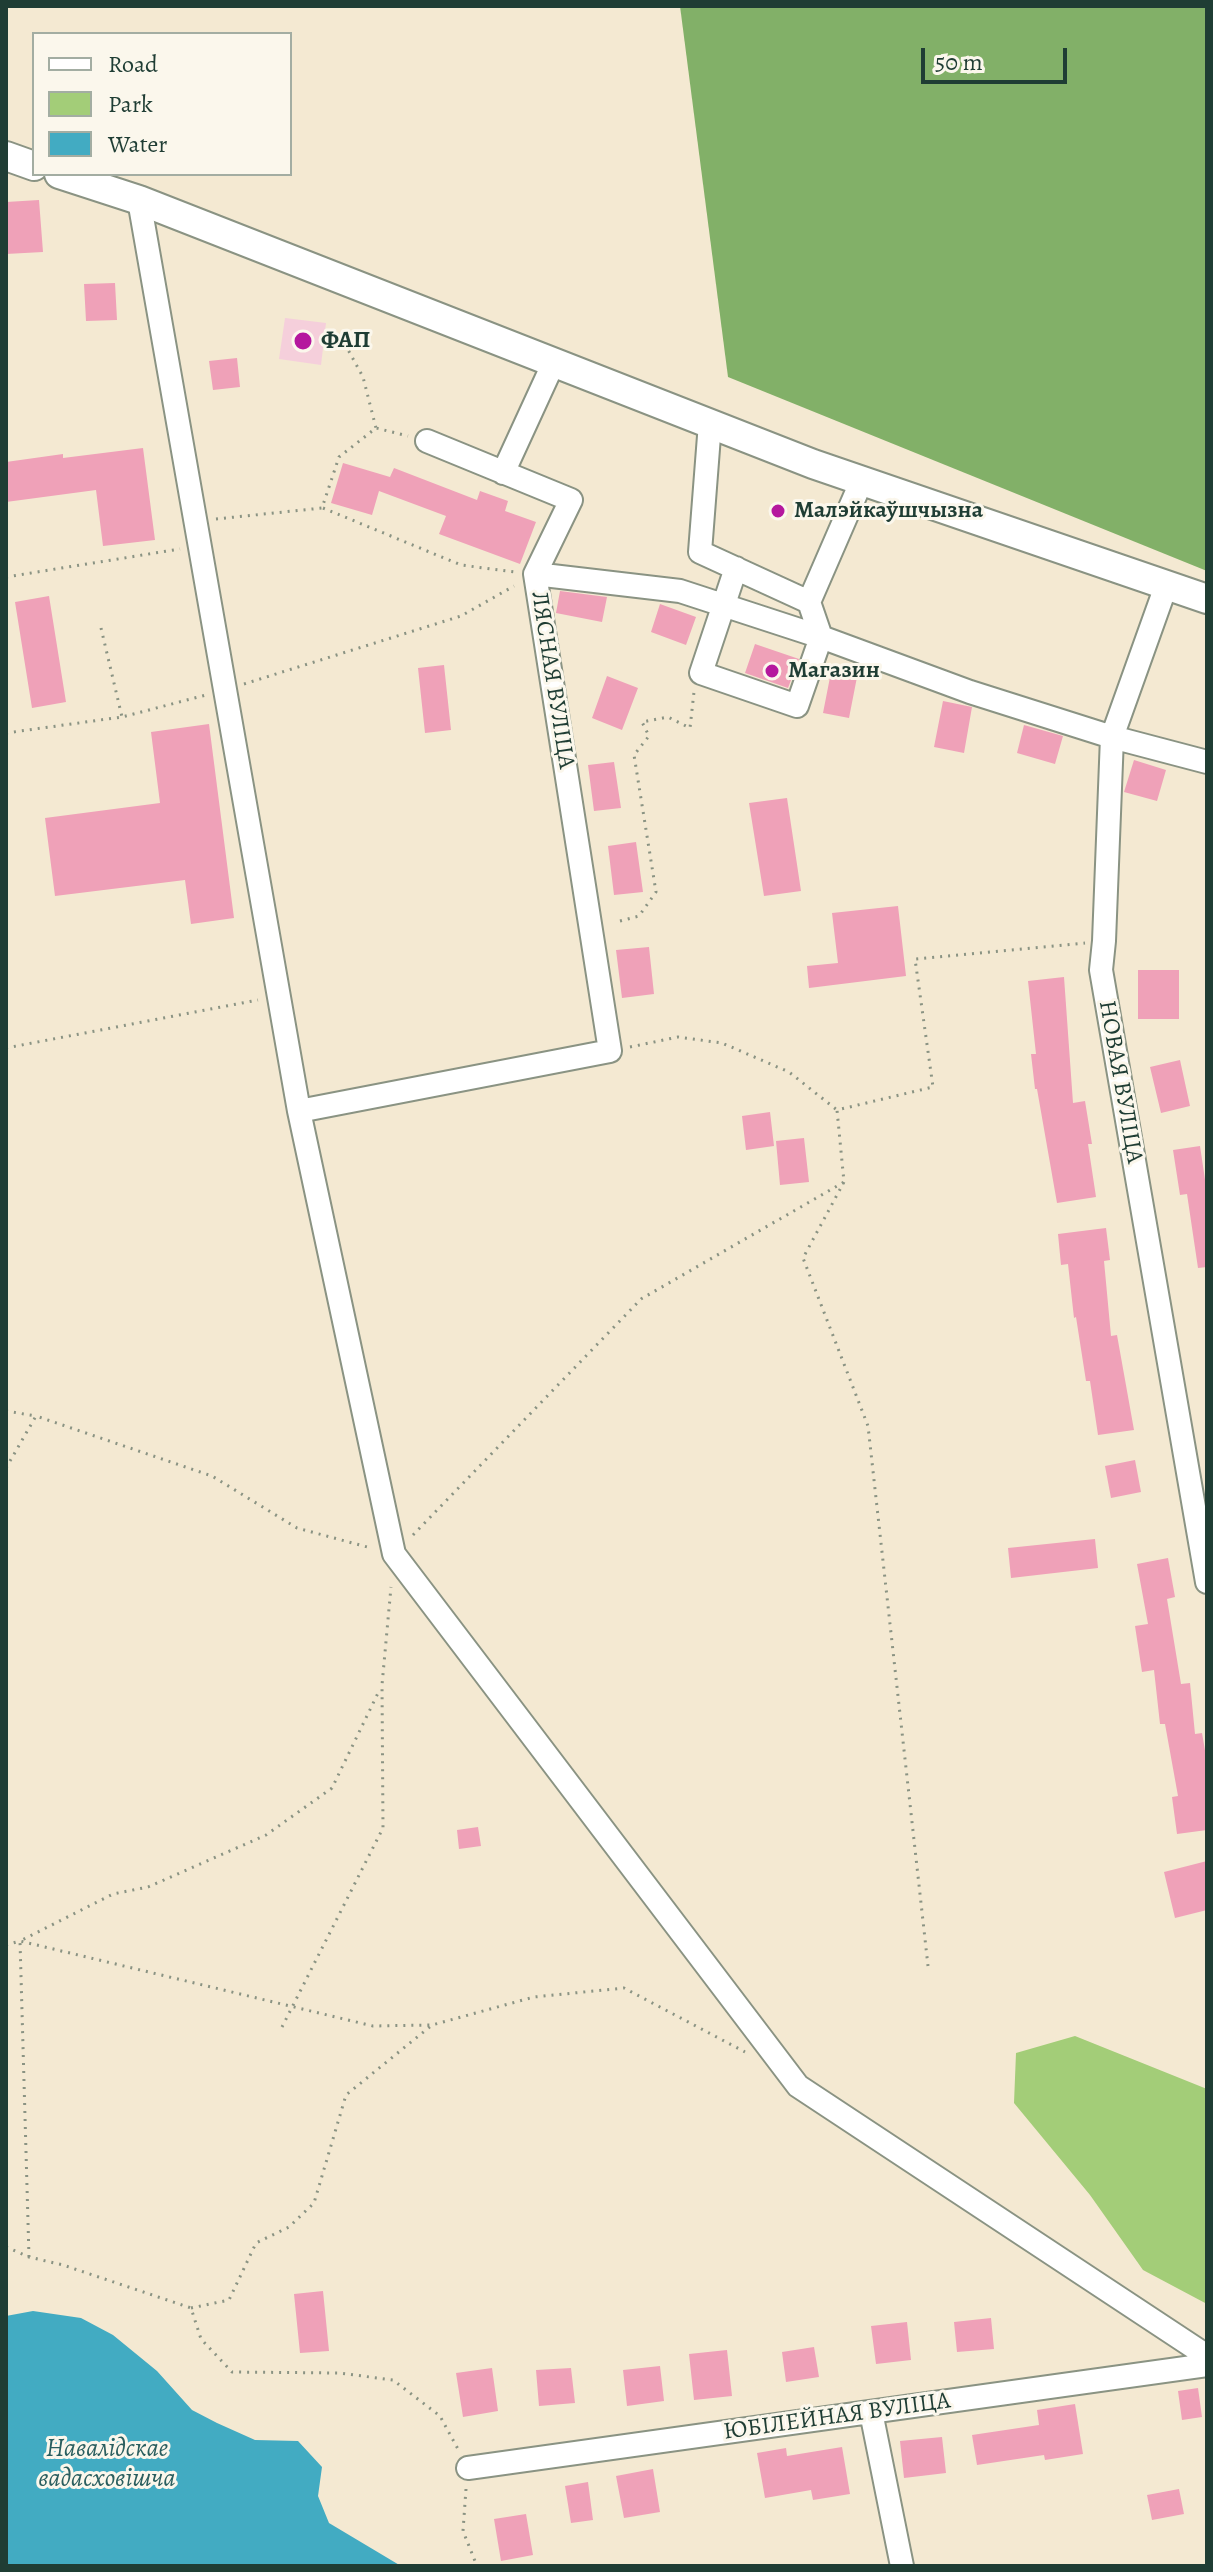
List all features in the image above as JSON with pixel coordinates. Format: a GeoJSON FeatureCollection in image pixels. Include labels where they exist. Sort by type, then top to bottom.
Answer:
{"type":"FeatureCollection","features":[{"type":"Feature","properties":{"kind":"main road"},"geometry":{"type":"LineString","coordinates":[[6,156],[32,165]]}},
{"type":"Feature","properties":{"kind":"main road"},"geometry":{"type":"LineString","coordinates":[[65,176],[139,200],[862,480],[1207,599]]}},
{"type":"Feature","properties":{"kind":"street"},"geometry":{"type":"LineString","coordinates":[[139,200],[299,1111],[394,1554],[798,2086],[1207,2356]]}},
{"type":"Feature","properties":{"kind":"street"},"geometry":{"type":"LineString","coordinates":[[503,473],[554,362]]}},
{"type":"Feature","properties":{"kind":"street"},"geometry":{"type":"LineString","coordinates":[[710,423],[700,552],[809,602]]}},
{"type":"Feature","properties":{"kind":"street"},"geometry":{"type":"LineString","coordinates":[[427,441],[571,500],[535,574]]}},
{"type":"Feature","properties":{"kind":"street"},"geometry":{"type":"LineString","coordinates":[[736,568],[701,673],[797,706],[821,637],[809,602],[862,480]]}},
{"type":"Feature","properties":{"kind":"street","name":"ЛЯСНАЯ ВУЛІЦА"},"geometry":{"type":"LineString","coordinates":[[610,1051],[535,574],[680,591],[821,637],[970,692],[1112,737],[1207,762]]}},
{"type":"Feature","properties":{"kind":"street","name":"НОВАЯ ВУЛІЦА"},"geometry":{"type":"LineString","coordinates":[[1166,586],[1112,737],[1101,970],[1207,1582]]}},
{"type":"Feature","properties":{"kind":"street"},"geometry":{"type":"LineString","coordinates":[[299,1111],[610,1051]]}},
{"type":"Feature","properties":{"kind":"street","name":"ЮБІЛЕЙНАЯ ВУЛІЦА"},"geometry":{"type":"LineString","coordinates":[[468,2468],[1207,2365]]}},
{"type":"Feature","properties":{"kind":"street"},"geometry":{"type":"LineString","coordinates":[[871,2412],[902,2566]]}},
{"type":"Feature","properties":{"kind":"path"},"geometry":{"type":"LineString","coordinates":[[341,337],[363,377],[376,428]]}},
{"type":"Feature","properties":{"kind":"path"},"geometry":{"type":"LineString","coordinates":[[322,508],[339,457],[376,428]]}},
{"type":"Feature","properties":{"kind":"path"},"geometry":{"type":"LineString","coordinates":[[376,428],[427,441]]}},
{"type":"Feature","properties":{"kind":"path"},"geometry":{"type":"LineString","coordinates":[[195,522],[322,508],[461,565],[535,574]]}},
{"type":"Feature","properties":{"kind":"path"},"geometry":{"type":"LineString","coordinates":[[6,577],[200,546]]}},
{"type":"Feature","properties":{"kind":"path"},"geometry":{"type":"LineString","coordinates":[[6,733],[122,717],[225,690],[461,616],[535,574]]}},
{"type":"Feature","properties":{"kind":"path"},"geometry":{"type":"LineString","coordinates":[[101,628],[122,717]]}},
{"type":"Feature","properties":{"kind":"path"},"geometry":{"type":"LineString","coordinates":[[620,921],[639,916],[656,892],[634,755],[649,736],[642,722],[668,717],[690,728],[694,691],[701,673]]}},
{"type":"Feature","properties":{"kind":"path"},"geometry":{"type":"LineString","coordinates":[[837,1110],[933,1087],[915,959],[1104,941]]}},
{"type":"Feature","properties":{"kind":"path"},"geometry":{"type":"LineString","coordinates":[[6,1048],[279,996]]}},
{"type":"Feature","properties":{"kind":"path"},"geometry":{"type":"LineString","coordinates":[[610,1051],[678,1037],[722,1043],[789,1072],[837,1110],[844,1182],[803,1258],[868,1426],[928,1966]]}},
{"type":"Feature","properties":{"kind":"path"},"geometry":{"type":"LineString","coordinates":[[282,2027],[383,1828],[382,1685],[394,1554],[641,1299],[844,1182]]}},
{"type":"Feature","properties":{"kind":"path"},"geometry":{"type":"LineString","coordinates":[[6,1411],[36,1416],[212,1476],[297,1528],[394,1554]]}},
{"type":"Feature","properties":{"kind":"path"},"geometry":{"type":"LineString","coordinates":[[6,1468],[36,1416]]}},
{"type":"Feature","properties":{"kind":"path"},"geometry":{"type":"LineString","coordinates":[[6,1945],[20,1941],[113,1894],[148,1887],[277,1828],[332,1788],[382,1685]]}},
{"type":"Feature","properties":{"kind":"path"},"geometry":{"type":"LineString","coordinates":[[20,1941],[373,2026],[432,2025],[534,1997],[624,1988],[750,2054]]}},
{"type":"Feature","properties":{"kind":"path"},"geometry":{"type":"LineString","coordinates":[[20,1941],[29,2257]]}},
{"type":"Feature","properties":{"kind":"path"},"geometry":{"type":"LineString","coordinates":[[6,2247],[191,2308],[229,2300],[256,2243],[289,2227],[314,2203],[346,2095],[432,2025]]}},
{"type":"Feature","properties":{"kind":"path"},"geometry":{"type":"LineString","coordinates":[[191,2308],[201,2339],[232,2372],[339,2373],[393,2380],[440,2416],[468,2468],[463,2531],[477,2566]]}},
{"type":"Feature","properties":{"kind":"shaded area","name":"ФАП"},"geometry":{"type":"Polygon","coordinates":[[[285,318],[326,323],[321,365],[279,359],[285,318]]]}},
{"type":"Feature","properties":{"kind":"green space"},"geometry":{"type":"Polygon","coordinates":[[[680,6],[1207,6],[1207,571],[728,377],[680,6]]]}},
{"type":"Feature","properties":{"kind":"green space"},"geometry":{"type":"Polygon","coordinates":[[[1075,2036],[1207,2089],[1207,2304],[1143,2270],[1090,2195],[1014,2103],[1016,2053],[1075,2036]]]}},
{"type":"Feature","properties":{"kind":"water","name":"Навалідскае вадасховішча"},"geometry":{"type":"Polygon","coordinates":[[[33,2311],[81,2318],[113,2335],[157,2371],[192,2410],[217,2423],[255,2440],[298,2441],[322,2467],[318,2496],[329,2523],[401,2566],[6,2566],[6,2316],[33,2311]]]}},
{"type":"Feature","properties":{"kind":"building"},"geometry":{"type":"Polygon","coordinates":[[[39,200],[43,252],[6,254],[6,202],[39,200]]]}},
{"type":"Feature","properties":{"kind":"building"},"geometry":{"type":"Polygon","coordinates":[[[115,283],[117,320],[86,321],[84,284],[115,283]]]}},
{"type":"Feature","properties":{"kind":"building"},"geometry":{"type":"Polygon","coordinates":[[[237,358],[240,387],[213,390],[209,361],[237,358]]]}},
{"type":"Feature","properties":{"kind":"building"},"geometry":{"type":"Polygon","coordinates":[[[143,448],[155,540],[103,546],[96,490],[6,502],[6,462],[143,448]]]}},
{"type":"Feature","properties":{"kind":"building"},"geometry":{"type":"Polygon","coordinates":[[[343,463],[390,477],[394,468],[477,500],[480,491],[508,501],[505,511],[536,522],[520,564],[439,534],[446,516],[379,491],[372,515],[331,503],[343,463]]]}},
{"type":"Feature","properties":{"kind":"building"},"geometry":{"type":"Polygon","coordinates":[[[560,591],[607,597],[602,622],[556,613],[560,591]]]}},
{"type":"Feature","properties":{"kind":"building"},"geometry":{"type":"Polygon","coordinates":[[[49,596],[66,702],[32,708],[15,602],[49,596]]]}},
{"type":"Feature","properties":{"kind":"building"},"geometry":{"type":"Polygon","coordinates":[[[660,604],[696,617],[686,645],[651,632],[660,604]]]}},
{"type":"Feature","properties":{"kind":"building","name":"Магазин"},"geometry":{"type":"Polygon","coordinates":[[[755,644],[799,659],[788,688],[745,673],[755,644]]]}},
{"type":"Feature","properties":{"kind":"building"},"geometry":{"type":"Polygon","coordinates":[[[444,665],[451,730],[425,733],[418,668],[444,665]]]}},
{"type":"Feature","properties":{"kind":"building"},"geometry":{"type":"Polygon","coordinates":[[[832,667],[858,672],[849,718],[823,713],[832,667]]]}},
{"type":"Feature","properties":{"kind":"building"},"geometry":{"type":"Polygon","coordinates":[[[607,676],[638,688],[622,730],[592,718],[607,676]]]}},
{"type":"Feature","properties":{"kind":"building"},"geometry":{"type":"Polygon","coordinates":[[[943,701],[972,707],[964,753],[934,747],[943,701]]]}},
{"type":"Feature","properties":{"kind":"building"},"geometry":{"type":"Polygon","coordinates":[[[209,724],[234,918],[191,924],[185,880],[55,896],[45,818],[160,803],[151,732],[209,724]]]}},
{"type":"Feature","properties":{"kind":"building"},"geometry":{"type":"Polygon","coordinates":[[[1024,725],[1063,736],[1055,764],[1017,753],[1024,725]]]}},
{"type":"Feature","properties":{"kind":"building"},"geometry":{"type":"Polygon","coordinates":[[[1134,760],[1166,770],[1157,801],[1124,792],[1134,760]]]}},
{"type":"Feature","properties":{"kind":"building"},"geometry":{"type":"Polygon","coordinates":[[[614,762],[621,808],[594,811],[588,765],[614,762]]]}},
{"type":"Feature","properties":{"kind":"building"},"geometry":{"type":"Polygon","coordinates":[[[787,798],[801,891],[764,896],[749,803],[787,798]]]}},
{"type":"Feature","properties":{"kind":"building"},"geometry":{"type":"Polygon","coordinates":[[[636,842],[643,892],[614,895],[608,846],[636,842]]]}},
{"type":"Feature","properties":{"kind":"building"},"geometry":{"type":"Polygon","coordinates":[[[898,906],[906,976],[809,988],[807,966],[838,963],[832,913],[898,906]]]}},
{"type":"Feature","properties":{"kind":"building"},"geometry":{"type":"Polygon","coordinates":[[[649,947],[654,994],[622,998],[616,950],[649,947]]]}},
{"type":"Feature","properties":{"kind":"building"},"geometry":{"type":"Polygon","coordinates":[[[1138,970],[1179,970],[1179,1019],[1138,1019],[1138,970]]]}},
{"type":"Feature","properties":{"kind":"building"},"geometry":{"type":"Polygon","coordinates":[[[1064,977],[1073,1103],[1085,1101],[1096,1197],[1057,1203],[1035,1089],[1031,1054],[1036,1054],[1028,981],[1064,977]]]}},
{"type":"Feature","properties":{"kind":"building"},"geometry":{"type":"Polygon","coordinates":[[[1180,1060],[1190,1106],[1161,1113],[1150,1067],[1180,1060]]]}},
{"type":"Feature","properties":{"kind":"building"},"geometry":{"type":"Polygon","coordinates":[[[770,1112],[774,1146],[746,1150],[742,1116],[770,1112]]]}},
{"type":"Feature","properties":{"kind":"building"},"geometry":{"type":"Polygon","coordinates":[[[804,1138],[809,1182],[780,1185],[776,1141],[804,1138]]]}},
{"type":"Feature","properties":{"kind":"building"},"geometry":{"type":"Polygon","coordinates":[[[1200,1146],[1207,1193],[1207,1267],[1198,1268],[1187,1194],[1180,1195],[1173,1150],[1200,1146]]]}},
{"type":"Feature","properties":{"kind":"building"},"geometry":{"type":"Polygon","coordinates":[[[1106,1228],[1110,1260],[1104,1261],[1111,1336],[1117,1335],[1134,1430],[1098,1435],[1090,1381],[1086,1381],[1074,1318],[1068,1264],[1061,1265],[1058,1234],[1106,1228]]]}},
{"type":"Feature","properties":{"kind":"building"},"geometry":{"type":"Polygon","coordinates":[[[1135,1460],[1141,1492],[1111,1498],[1105,1466],[1135,1460]]]}},
{"type":"Feature","properties":{"kind":"building"},"geometry":{"type":"Polygon","coordinates":[[[1095,1539],[1098,1568],[1011,1578],[1008,1548],[1095,1539]]]}},
{"type":"Feature","properties":{"kind":"building"},"geometry":{"type":"Polygon","coordinates":[[[1168,1558],[1175,1597],[1167,1599],[1181,1684],[1190,1683],[1195,1734],[1202,1733],[1207,1762],[1207,1830],[1177,1834],[1172,1797],[1178,1796],[1165,1724],[1160,1724],[1154,1670],[1142,1672],[1135,1626],[1148,1624],[1137,1564],[1168,1558]]]}},
{"type":"Feature","properties":{"kind":"building"},"geometry":{"type":"Polygon","coordinates":[[[478,1827],[481,1846],[459,1849],[457,1830],[478,1827]]]}},
{"type":"Feature","properties":{"kind":"building"},"geometry":{"type":"Polygon","coordinates":[[[1207,1861],[1207,1910],[1175,1918],[1164,1872],[1207,1861]]]}},
{"type":"Feature","properties":{"kind":"building"},"geometry":{"type":"Polygon","coordinates":[[[323,2291],[329,2351],[300,2353],[294,2294],[323,2291]]]}},
{"type":"Feature","properties":{"kind":"building"},"geometry":{"type":"Polygon","coordinates":[[[991,2318],[994,2349],[957,2352],[954,2322],[991,2318]]]}},
{"type":"Feature","properties":{"kind":"building"},"geometry":{"type":"Polygon","coordinates":[[[907,2322],[911,2360],[876,2364],[871,2326],[907,2322]]]}},
{"type":"Feature","properties":{"kind":"building"},"geometry":{"type":"Polygon","coordinates":[[[814,2347],[819,2377],[786,2382],[782,2352],[814,2347]]]}},
{"type":"Feature","properties":{"kind":"building"},"geometry":{"type":"Polygon","coordinates":[[[727,2350],[732,2396],[694,2400],[689,2354],[727,2350]]]}},
{"type":"Feature","properties":{"kind":"building"},"geometry":{"type":"Polygon","coordinates":[[[660,2366],[664,2401],[627,2406],[623,2370],[660,2366]]]}},
{"type":"Feature","properties":{"kind":"building"},"geometry":{"type":"Polygon","coordinates":[[[492,2368],[498,2411],[463,2417],[456,2373],[492,2368]]]}},
{"type":"Feature","properties":{"kind":"building"},"geometry":{"type":"Polygon","coordinates":[[[571,2368],[575,2403],[539,2406],[536,2370],[571,2368]]]}},
{"type":"Feature","properties":{"kind":"building"},"geometry":{"type":"Polygon","coordinates":[[[1198,2388],[1202,2417],[1182,2420],[1178,2391],[1198,2388]]]}},
{"type":"Feature","properties":{"kind":"building"},"geometry":{"type":"Polygon","coordinates":[[[1075,2404],[1083,2454],[1045,2460],[1044,2455],[977,2465],[972,2435],[1039,2425],[1037,2410],[1075,2404]]]}},
{"type":"Feature","properties":{"kind":"building"},"geometry":{"type":"Polygon","coordinates":[[[942,2437],[946,2473],[904,2478],[900,2441],[942,2437]]]}},
{"type":"Feature","properties":{"kind":"building"},"geometry":{"type":"Polygon","coordinates":[[[842,2447],[850,2494],[813,2500],[811,2490],[765,2498],[757,2453],[786,2448],[787,2456],[842,2447]]]}},
{"type":"Feature","properties":{"kind":"building"},"geometry":{"type":"Polygon","coordinates":[[[653,2469],[660,2512],[624,2518],[616,2476],[653,2469]]]}},
{"type":"Feature","properties":{"kind":"building"},"geometry":{"type":"Polygon","coordinates":[[[588,2482],[593,2520],[571,2523],[565,2486],[588,2482]]]}},
{"type":"Feature","properties":{"kind":"building"},"geometry":{"type":"Polygon","coordinates":[[[1179,2489],[1184,2514],[1152,2520],[1147,2495],[1179,2489]]]}},
{"type":"Feature","properties":{"kind":"building"},"geometry":{"type":"Polygon","coordinates":[[[526,2514],[533,2555],[501,2561],[494,2519],[526,2514]]]}},
{"type":"Feature","properties":{"kind":"place","name":"ФАП"},"geometry":{"type":"Point","coordinates":[303,341]}},
{"type":"Feature","properties":{"kind":"place","name":"Малэйкаўшчызна"},"geometry":{"type":"Point","coordinates":[778,511]}},
{"type":"Feature","properties":{"kind":"place","name":"Магазин"},"geometry":{"type":"Point","coordinates":[772,671]}}]}
